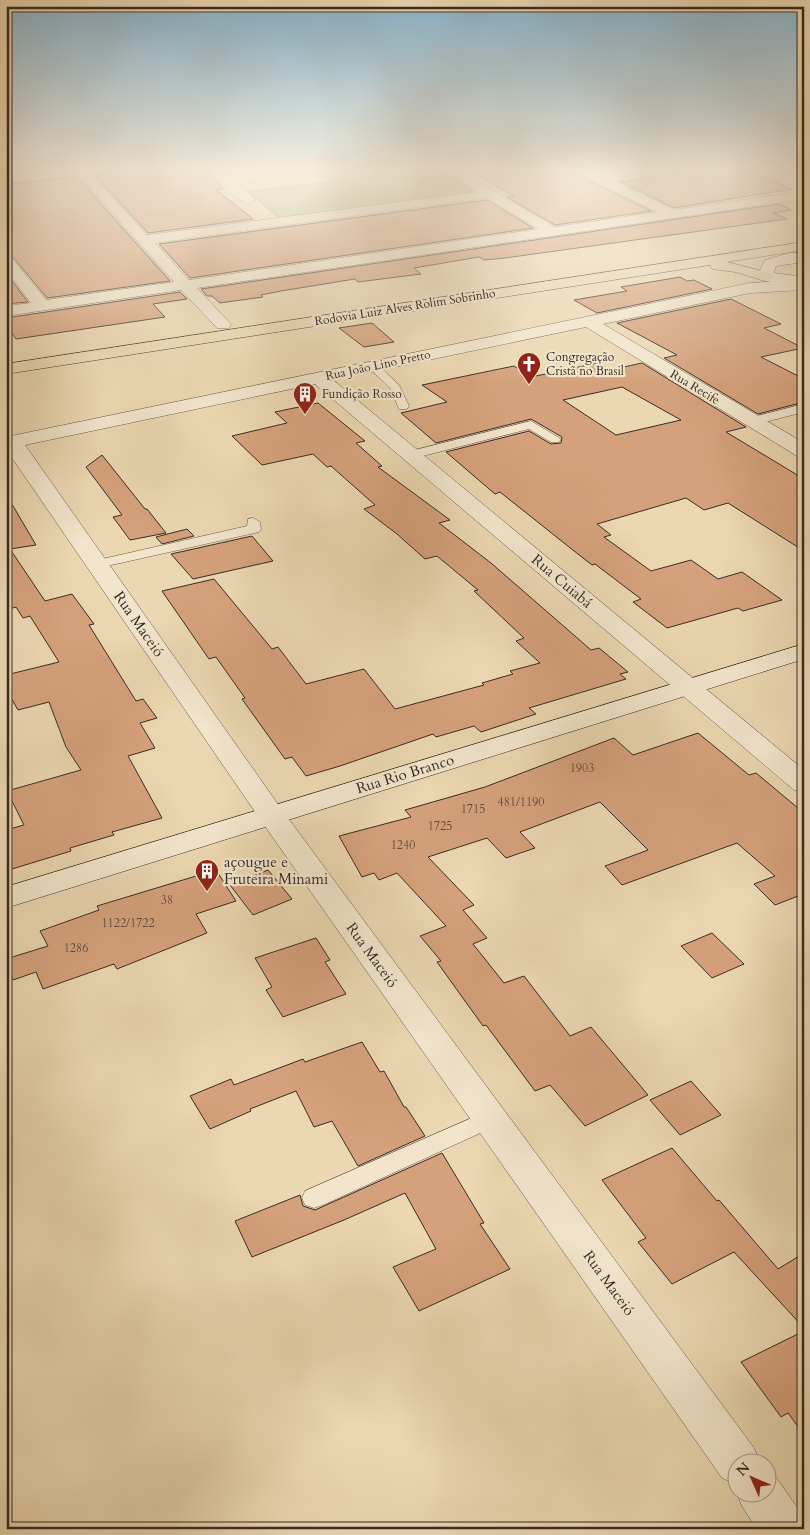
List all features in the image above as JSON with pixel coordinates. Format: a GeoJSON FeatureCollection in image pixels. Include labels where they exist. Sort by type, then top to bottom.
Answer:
{"type":"FeatureCollection","features":[{"type":"Feature","properties":{"kind":"highway","name":"Rodovia Luiz Alves Rolim Sobrinho"},"geometry":{"type":"LineString","coordinates":[[6,357],[757,241]]}},
{"type":"Feature","properties":{"kind":"highway","name":"Rodovia Luiz Alves Rolim Sobrinho"},"geometry":{"type":"LineString","coordinates":[[6,369],[804,246]]}},
{"type":"Feature","properties":{"kind":"highway"},"geometry":{"type":"LineString","coordinates":[[626,273],[719,266],[736,268],[765,276]]}},
{"type":"Feature","properties":{"kind":"street"},"geometry":{"type":"LineString","coordinates":[[144,241],[223,324]]}},
{"type":"Feature","properties":{"kind":"street"},"geometry":{"type":"LineString","coordinates":[[6,311],[492,241]]}},
{"type":"Feature","properties":{"kind":"street","name":"Rua João Lino Pretto"},"geometry":{"type":"LineString","coordinates":[[750,288],[765,276],[770,263],[777,260],[804,258]]}},
{"type":"Feature","properties":{"kind":"street"},"geometry":{"type":"LineString","coordinates":[[6,260],[42,306]]}},
{"type":"Feature","properties":{"kind":"street"},"geometry":{"type":"LineString","coordinates":[[765,276],[804,283]]}},
{"type":"Feature","properties":{"kind":"street","name":"Rua João Lino Pretto"},"geometry":{"type":"LineString","coordinates":[[10,443],[750,288],[804,283]]}},
{"type":"Feature","properties":{"kind":"street","name":"Rua Recife"},"geometry":{"type":"LineString","coordinates":[[587,321],[804,452]]}},
{"type":"Feature","properties":{"kind":"street","name":"Rua Cuiabá"},"geometry":{"type":"LineString","coordinates":[[320,378],[804,784]]}},
{"type":"Feature","properties":{"kind":"street","name":"Rua Maceió"},"geometry":{"type":"LineString","coordinates":[[10,443],[98,564],[272,816],[730,1452]]}},
{"type":"Feature","properties":{"kind":"street","name":"Rua Rio Branco"},"geometry":{"type":"LineString","coordinates":[[6,898],[804,651]]}},
{"type":"Feature","properties":{"kind":"street"},"geometry":{"type":"LineString","coordinates":[[766,1502],[785,1529]]}},
{"type":"Feature","properties":{"kind":"lane"},"geometry":{"type":"LineString","coordinates":[[373,366],[395,387],[403,406]]}},
{"type":"Feature","properties":{"kind":"lane"},"geometry":{"type":"LineString","coordinates":[[753,421],[804,408]]}},
{"type":"Feature","properties":{"kind":"lane"},"geometry":{"type":"LineString","coordinates":[[411,455],[531,425],[555,439]]}},
{"type":"Feature","properties":{"kind":"lane"},"geometry":{"type":"LineString","coordinates":[[98,564],[254,530],[253,522]]}},
{"type":"Feature","properties":{"kind":"lane"},"geometry":{"type":"LineString","coordinates":[[314,1198],[490,1119]]}},
{"type":"Feature","properties":{"kind":"building"},"geometry":{"type":"Polygon","coordinates":[[[6,241],[134,241],[170,281],[47,298],[12,256],[6,254],[6,241]]]}},
{"type":"Feature","properties":{"kind":"building"},"geometry":{"type":"Polygon","coordinates":[[[184,241],[446,241],[190,278],[159,244],[184,241]]]}},
{"type":"Feature","properties":{"kind":"building"},"geometry":{"type":"Polygon","coordinates":[[[530,241],[631,241],[505,258],[484,260],[479,257],[414,268],[421,274],[358,282],[355,279],[261,295],[263,297],[220,303],[212,296],[207,296],[201,289],[530,241]]]}},
{"type":"Feature","properties":{"kind":"building"},"geometry":{"type":"Polygon","coordinates":[[[6,273],[28,302],[6,304],[6,273]]]}},
{"type":"Feature","properties":{"kind":"building"},"geometry":{"type":"Polygon","coordinates":[[[680,277],[687,281],[694,280],[712,289],[597,313],[574,300],[627,291],[621,287],[680,277]]]}},
{"type":"Feature","properties":{"kind":"building"},"geometry":{"type":"Polygon","coordinates":[[[180,292],[187,299],[153,304],[165,317],[16,339],[6,324],[6,318],[180,292]]]}},
{"type":"Feature","properties":{"kind":"building"},"geometry":{"type":"Polygon","coordinates":[[[731,299],[781,324],[764,328],[803,348],[761,357],[804,379],[804,402],[758,414],[664,358],[677,355],[617,323],[731,299]]]}},
{"type":"Feature","properties":{"kind":"building"},"geometry":{"type":"Polygon","coordinates":[[[372,323],[394,342],[364,347],[339,328],[372,323]]]}},
{"type":"Feature","properties":{"kind":"building"},"geometry":{"type":"Polygon","coordinates":[[[598,363],[610,370],[642,363],[746,427],[726,432],[804,479],[804,551],[728,503],[704,510],[686,498],[597,524],[611,535],[604,537],[651,571],[691,560],[718,579],[742,572],[782,600],[743,611],[738,608],[667,628],[633,602],[641,599],[595,564],[592,565],[500,492],[495,494],[446,452],[529,431],[551,444],[561,443],[562,437],[531,419],[436,443],[401,413],[447,402],[422,385],[514,366],[531,377],[598,363]],[[622,387],[563,400],[616,435],[681,420],[622,387]]]}},
{"type":"Feature","properties":{"kind":"building"},"geometry":{"type":"Polygon","coordinates":[[[318,403],[365,441],[356,443],[382,466],[378,467],[450,520],[439,523],[491,563],[591,650],[599,648],[628,672],[620,674],[626,679],[529,708],[536,714],[481,732],[474,726],[436,737],[433,734],[306,776],[292,757],[285,759],[242,699],[245,698],[216,657],[209,659],[162,591],[214,579],[272,649],[278,647],[306,684],[364,669],[395,709],[484,685],[482,683],[513,674],[510,671],[540,663],[516,641],[524,638],[474,591],[478,590],[437,556],[425,559],[397,534],[364,509],[375,505],[331,466],[327,467],[313,454],[262,465],[232,436],[287,423],[275,412],[318,403]]]}},
{"type":"Feature","properties":{"kind":"building"},"geometry":{"type":"Polygon","coordinates":[[[102,455],[166,533],[130,540],[113,517],[122,515],[86,467],[102,455]]]}},
{"type":"Feature","properties":{"kind":"building"},"geometry":{"type":"Polygon","coordinates":[[[6,494],[36,545],[10,549],[45,601],[72,594],[94,624],[89,625],[136,701],[143,699],[157,718],[140,723],[155,748],[128,756],[162,818],[112,832],[114,835],[70,848],[71,851],[12,869],[6,856],[6,830],[24,825],[7,791],[81,770],[66,747],[49,702],[18,710],[6,689],[6,675],[59,662],[30,616],[23,618],[16,607],[6,610],[6,494]]]}},
{"type":"Feature","properties":{"kind":"building"},"geometry":{"type":"Polygon","coordinates":[[[187,529],[194,536],[162,544],[156,537],[187,529]]]}},
{"type":"Feature","properties":{"kind":"building"},"geometry":{"type":"Polygon","coordinates":[[[252,536],[273,561],[193,579],[171,554],[252,536]]]}},
{"type":"Feature","properties":{"kind":"building"},"geometry":{"type":"Polygon","coordinates":[[[698,733],[749,775],[756,773],[804,813],[804,901],[798,896],[775,905],[754,884],[775,876],[737,843],[622,885],[605,866],[648,850],[600,802],[520,832],[535,848],[506,858],[487,838],[428,857],[474,905],[463,910],[487,938],[473,944],[504,983],[524,976],[570,1036],[591,1027],[648,1095],[585,1126],[550,1085],[535,1091],[486,1025],[483,1026],[437,962],[441,961],[420,936],[446,926],[397,873],[379,880],[374,873],[362,877],[339,836],[411,817],[405,810],[485,787],[614,738],[633,755],[698,733]]]}},
{"type":"Feature","properties":{"kind":"building"},"geometry":{"type":"Polygon","coordinates":[[[216,870],[236,901],[196,914],[207,933],[117,969],[114,964],[43,989],[36,972],[13,980],[6,959],[48,946],[40,931],[99,910],[97,906],[216,870]]]}},
{"type":"Feature","properties":{"kind":"building"},"geometry":{"type":"Polygon","coordinates":[[[268,870],[292,899],[253,915],[230,885],[268,870]]]}},
{"type":"Feature","properties":{"kind":"building"},"geometry":{"type":"Polygon","coordinates":[[[712,933],[744,964],[712,978],[681,946],[712,933]]]}},
{"type":"Feature","properties":{"kind":"building"},"geometry":{"type":"Polygon","coordinates":[[[316,938],[330,960],[325,962],[346,994],[283,1017],[266,990],[272,987],[255,958],[316,938]]]}},
{"type":"Feature","properties":{"kind":"building"},"geometry":{"type":"Polygon","coordinates":[[[362,1042],[380,1072],[384,1071],[404,1107],[406,1107],[425,1136],[358,1166],[332,1121],[314,1127],[296,1091],[250,1109],[251,1111],[210,1129],[190,1096],[231,1079],[234,1085],[303,1059],[305,1062],[362,1042]]]}},
{"type":"Feature","properties":{"kind":"building"},"geometry":{"type":"Polygon","coordinates":[[[691,1081],[721,1115],[680,1135],[650,1100],[691,1081]]]}},
{"type":"Feature","properties":{"kind":"building"},"geometry":{"type":"Polygon","coordinates":[[[672,1148],[778,1269],[804,1253],[804,1328],[734,1252],[672,1284],[638,1242],[646,1238],[602,1180],[672,1148]]]}},
{"type":"Feature","properties":{"kind":"building"},"geometry":{"type":"Polygon","coordinates":[[[442,1153],[484,1223],[480,1224],[510,1269],[419,1311],[393,1267],[436,1249],[405,1193],[252,1257],[235,1221],[300,1195],[303,1206],[315,1210],[442,1153]]]}},
{"type":"Feature","properties":{"kind":"building"},"geometry":{"type":"Polygon","coordinates":[[[804,1331],[804,1435],[788,1413],[781,1417],[741,1362],[804,1331]]]}},
{"type":"Feature","properties":{"kind":"place","name":"Congregação Cristã no Brasil"},"geometry":{"type":"Point","coordinates":[529,385]}},
{"type":"Feature","properties":{"kind":"place","name":"Fundição Rosso"},"geometry":{"type":"Point","coordinates":[305,415]}},
{"type":"Feature","properties":{"kind":"place","name":"açougue e Fruteira Minami"},"geometry":{"type":"Point","coordinates":[207,892]}}]}
